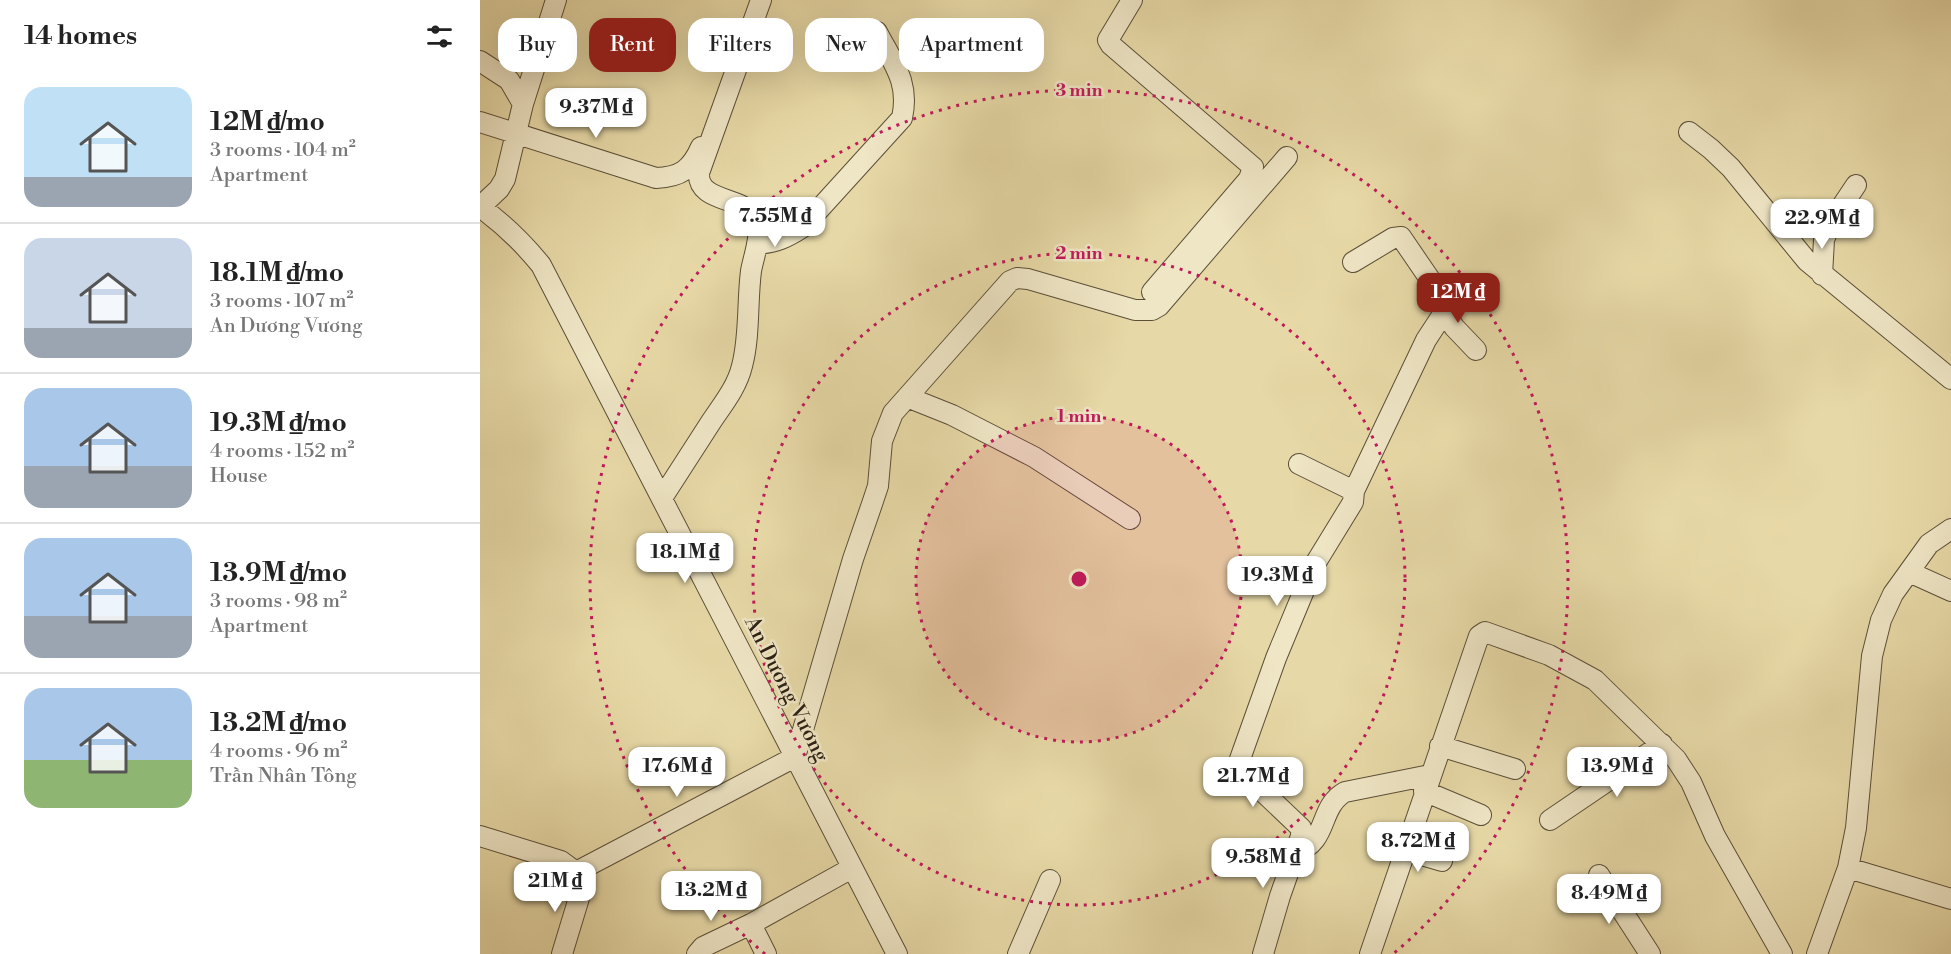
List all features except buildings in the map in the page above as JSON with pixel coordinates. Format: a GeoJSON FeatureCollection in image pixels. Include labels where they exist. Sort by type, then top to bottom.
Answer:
{"type":"FeatureCollection","features":[{"type":"Feature","properties":{"kind":"street"},"geometry":{"type":"LineString","coordinates":[[480,207],[500,189],[505,179],[523,104],[556,0]]}},
{"type":"Feature","properties":{"kind":"street"},"geometry":{"type":"LineString","coordinates":[[480,122],[656,178],[672,177],[691,165],[699,150],[753,0]]}},
{"type":"Feature","properties":{"kind":"street"},"geometry":{"type":"LineString","coordinates":[[662,498],[737,383],[745,355],[751,276],[758,225],[753,214],[745,208],[703,188],[699,180],[699,173],[761,0]]}},
{"type":"Feature","properties":{"kind":"street"},"geometry":{"type":"LineString","coordinates":[[1132,0],[1108,40],[1110,45],[1253,167],[1249,179],[1152,292]]}},
{"type":"Feature","properties":{"kind":"street"},"geometry":{"type":"LineString","coordinates":[[757,244],[775,243],[803,227],[902,118],[905,103],[903,81],[887,51]]}},
{"type":"Feature","properties":{"kind":"street"},"geometry":{"type":"LineString","coordinates":[[480,61],[509,80],[523,104]]}},
{"type":"Feature","properties":{"kind":"street"},"geometry":{"type":"LineString","coordinates":[[1689,132],[1731,168],[1807,261],[1951,379]]}},
{"type":"Feature","properties":{"kind":"street"},"geometry":{"type":"LineString","coordinates":[[576,872],[795,757],[853,559],[878,486],[882,441],[886,428],[893,413],[939,358],[1010,281],[1017,278],[1028,279],[1135,309],[1152,310],[1159,306],[1287,158]]}},
{"type":"Feature","properties":{"kind":"street"},"geometry":{"type":"LineString","coordinates":[[1822,275],[1824,240],[1830,224],[1856,185]]}},
{"type":"Feature","properties":{"kind":"street","name":"An Dương Vương"},"geometry":{"type":"LineString","coordinates":[[480,207],[500,221],[520,240],[541,265],[897,954]]}},
{"type":"Feature","properties":{"kind":"street"},"geometry":{"type":"LineString","coordinates":[[1353,262],[1392,238],[1401,237],[1442,297],[1444,309],[1454,327],[1476,350]]}},
{"type":"Feature","properties":{"kind":"street"},"geometry":{"type":"LineString","coordinates":[[1263,954],[1301,836],[1301,828],[1241,771],[1240,759],[1276,658],[1315,564],[1353,502],[1354,491],[1426,340],[1444,309]]}},
{"type":"Feature","properties":{"kind":"street"},"geometry":{"type":"LineString","coordinates":[[907,397],[952,415],[1034,457],[1130,519]]}},
{"type":"Feature","properties":{"kind":"street"},"geometry":{"type":"LineString","coordinates":[[1299,464],[1354,491]]}},
{"type":"Feature","properties":{"kind":"street"},"geometry":{"type":"LineString","coordinates":[[1817,954],[1848,868],[1856,828],[1872,656],[1881,620],[1893,594],[1929,544],[1951,529]]}},
{"type":"Feature","properties":{"kind":"street"},"geometry":{"type":"LineString","coordinates":[[1909,572],[1951,591]]}},
{"type":"Feature","properties":{"kind":"street"},"geometry":{"type":"LineString","coordinates":[[1370,954],[1479,636],[1485,632],[1549,655],[1595,680],[1676,759],[1691,782],[1715,836],[1782,954]]}},
{"type":"Feature","properties":{"kind":"street"},"geometry":{"type":"LineString","coordinates":[[1550,820],[1662,744]]}},
{"type":"Feature","properties":{"kind":"street"},"geometry":{"type":"LineString","coordinates":[[1440,746],[1515,769]]}},
{"type":"Feature","properties":{"kind":"street"},"geometry":{"type":"LineString","coordinates":[[1296,852],[1312,844],[1319,833],[1331,802],[1345,792],[1427,783],[1481,815]]}},
{"type":"Feature","properties":{"kind":"street"},"geometry":{"type":"LineString","coordinates":[[480,836],[561,861],[576,872],[582,888],[562,954]]}},
{"type":"Feature","properties":{"kind":"street"},"geometry":{"type":"LineString","coordinates":[[1404,850],[1442,861]]}},
{"type":"Feature","properties":{"kind":"street"},"geometry":{"type":"LineString","coordinates":[[697,954],[703,947],[751,924],[852,868]]}},
{"type":"Feature","properties":{"kind":"street"},"geometry":{"type":"LineString","coordinates":[[1848,868],[1951,899]]}},
{"type":"Feature","properties":{"kind":"street"},"geometry":{"type":"LineString","coordinates":[[1599,875],[1650,954]]}},
{"type":"Feature","properties":{"kind":"street"},"geometry":{"type":"LineString","coordinates":[[1018,954],[1050,880]]}},
{"type":"Feature","properties":{"kind":"street"},"geometry":{"type":"LineString","coordinates":[[751,924],[766,954]]}}]}
